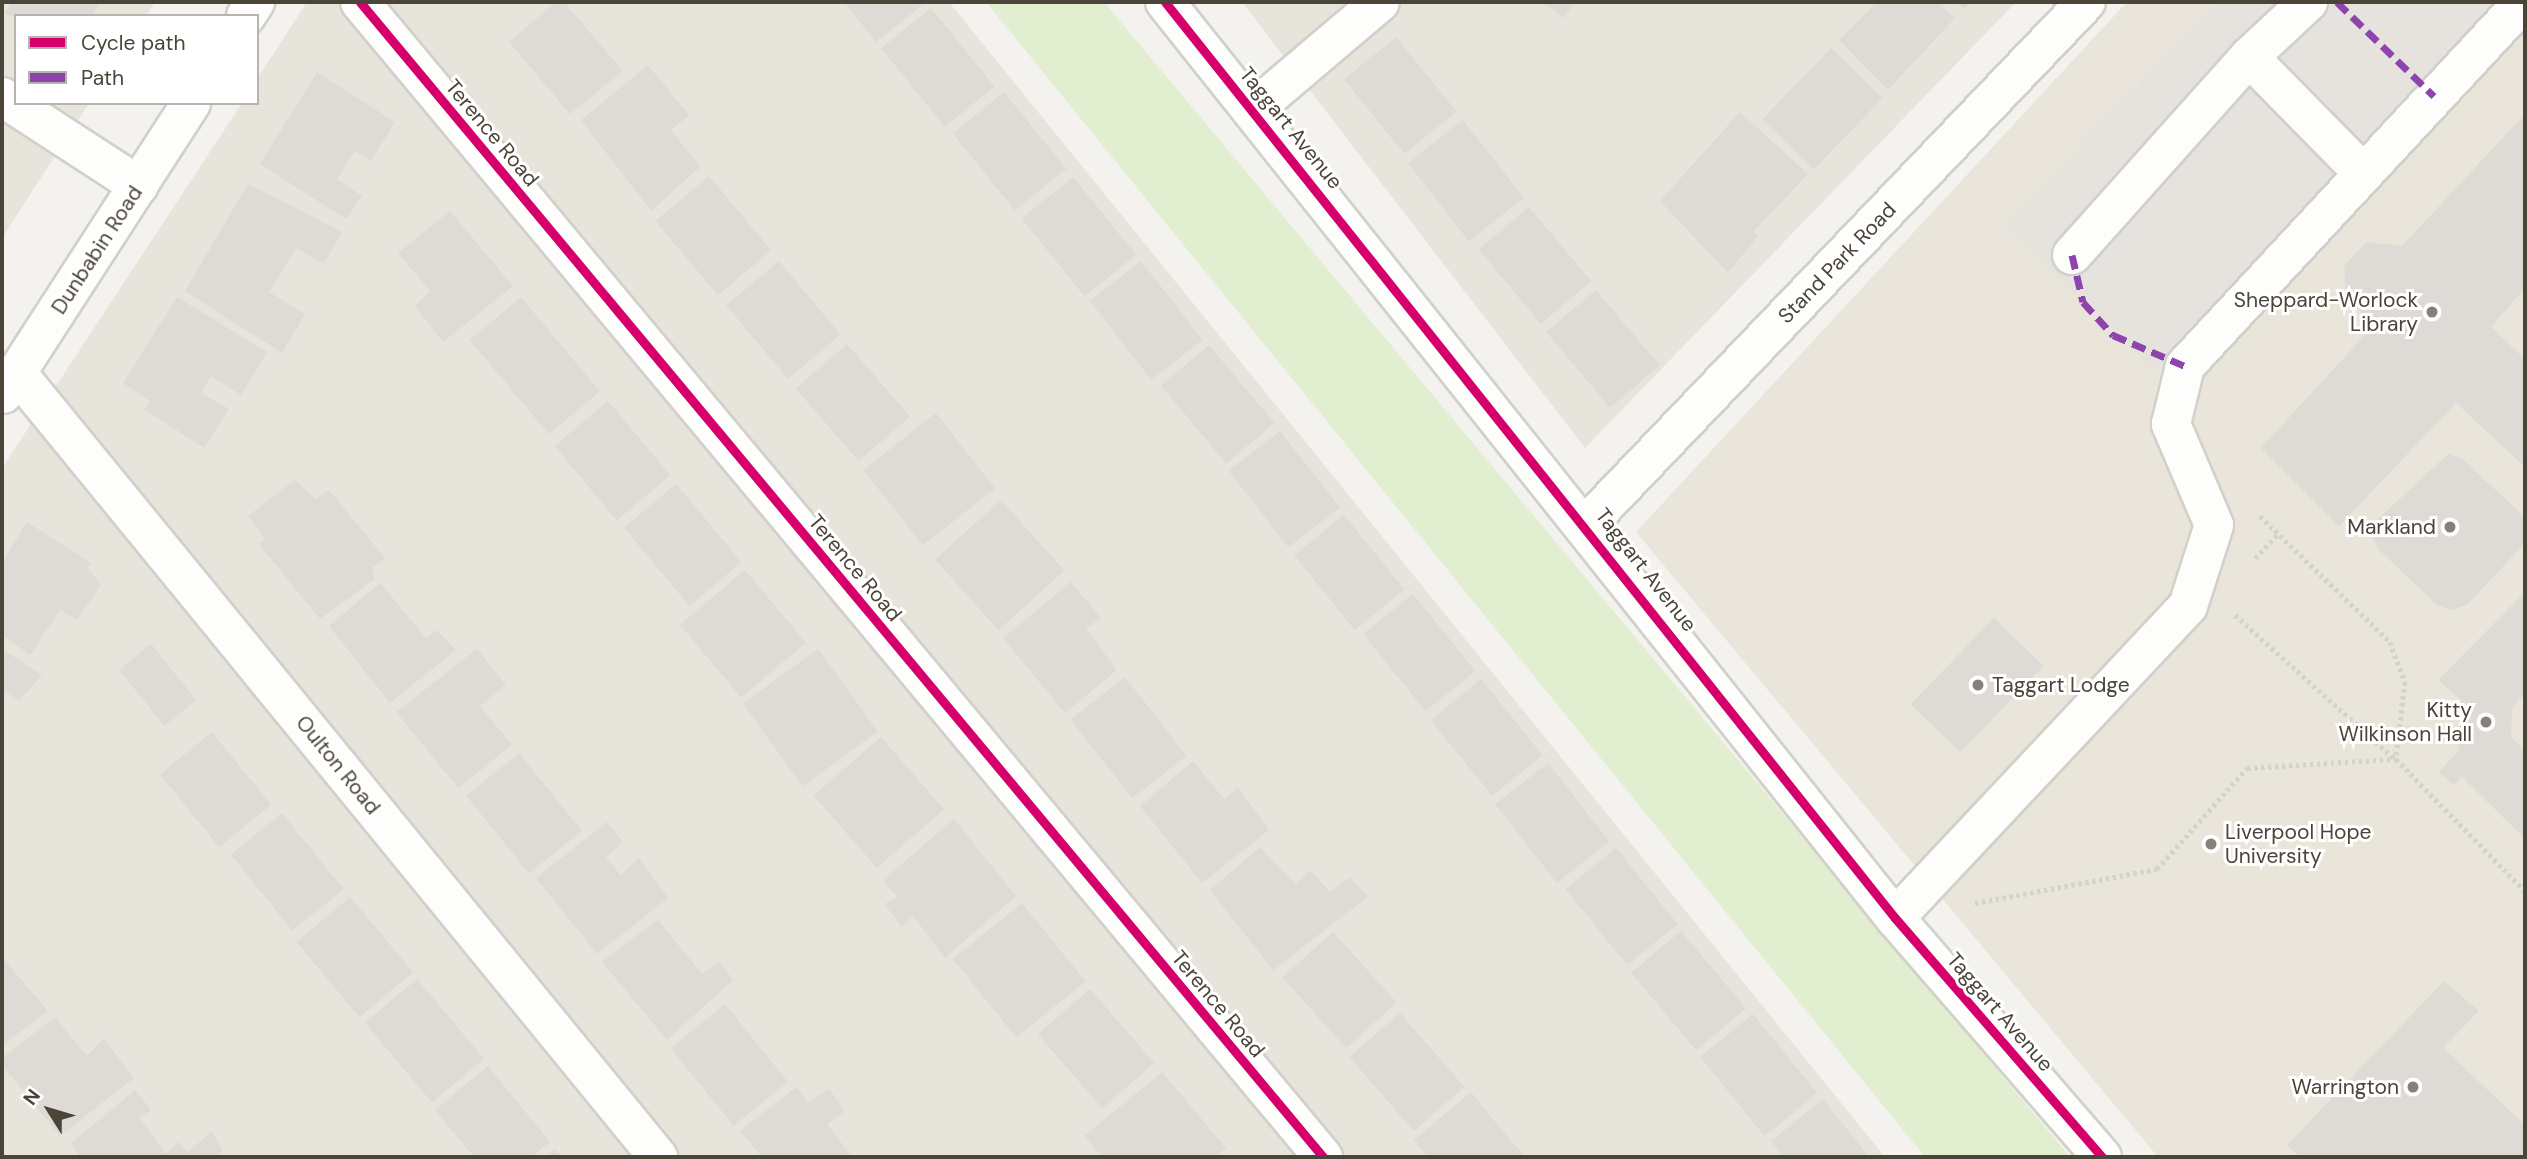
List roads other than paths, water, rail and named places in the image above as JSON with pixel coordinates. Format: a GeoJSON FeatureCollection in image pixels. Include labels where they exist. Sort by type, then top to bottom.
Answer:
{"type":"FeatureCollection","features":[{"type":"Feature","properties":{"kind":"street","name":"Terence Road"},"geometry":{"type":"LineString","coordinates":[[360,2],[1322,1157]]}},
{"type":"Feature","properties":{"kind":"street","name":"Taggart Avenue"},"geometry":{"type":"LineString","coordinates":[[1165,2],[1587,524],[1895,918],[2102,1157]]}},
{"type":"Feature","properties":{"kind":"street"},"geometry":{"type":"LineString","coordinates":[[1254,109],[1380,2]]}},
{"type":"Feature","properties":{"kind":"street","name":"Stand Park Road"},"geometry":{"type":"LineString","coordinates":[[1587,524],[2086,2]]}},
{"type":"Feature","properties":{"kind":"street"},"geometry":{"type":"LineString","coordinates":[[2071,255],[2249,57],[2308,2]]}},
{"type":"Feature","properties":{"kind":"street"},"geometry":{"type":"LineString","coordinates":[[1895,918],[2188,606],[2214,525],[2171,424],[2185,366],[2523,2]]}},
{"type":"Feature","properties":{"kind":"street"},"geometry":{"type":"LineString","coordinates":[[2249,57],[2363,173]]}},
{"type":"Feature","properties":{"kind":"street"},"geometry":{"type":"LineString","coordinates":[[14,105],[139,186]]}},
{"type":"Feature","properties":{"kind":"street","name":"Dunbabin Road"},"geometry":{"type":"LineString","coordinates":[[10,384],[190,105]]}},
{"type":"Feature","properties":{"kind":"street","name":"Oulton Road"},"geometry":{"type":"LineString","coordinates":[[10,384],[658,1157]]}},
{"type":"Feature","properties":{"kind":"place","name":"Sheppard-Worlock Library"},"geometry":{"type":"Point","coordinates":[2432,312]}},
{"type":"Feature","properties":{"kind":"place","name":"Markland"},"geometry":{"type":"Point","coordinates":[2450,527]}},
{"type":"Feature","properties":{"kind":"place","name":"Taggart Lodge"},"geometry":{"type":"Point","coordinates":[1978,685]}},
{"type":"Feature","properties":{"kind":"place","name":"Kitty Wilkinson Hall"},"geometry":{"type":"Point","coordinates":[2486,722]}},
{"type":"Feature","properties":{"kind":"place","name":"Liverpool Hope University"},"geometry":{"type":"Point","coordinates":[2211,844]}},
{"type":"Feature","properties":{"kind":"place","name":"Warrington"},"geometry":{"type":"Point","coordinates":[2413,1087]}}]}
